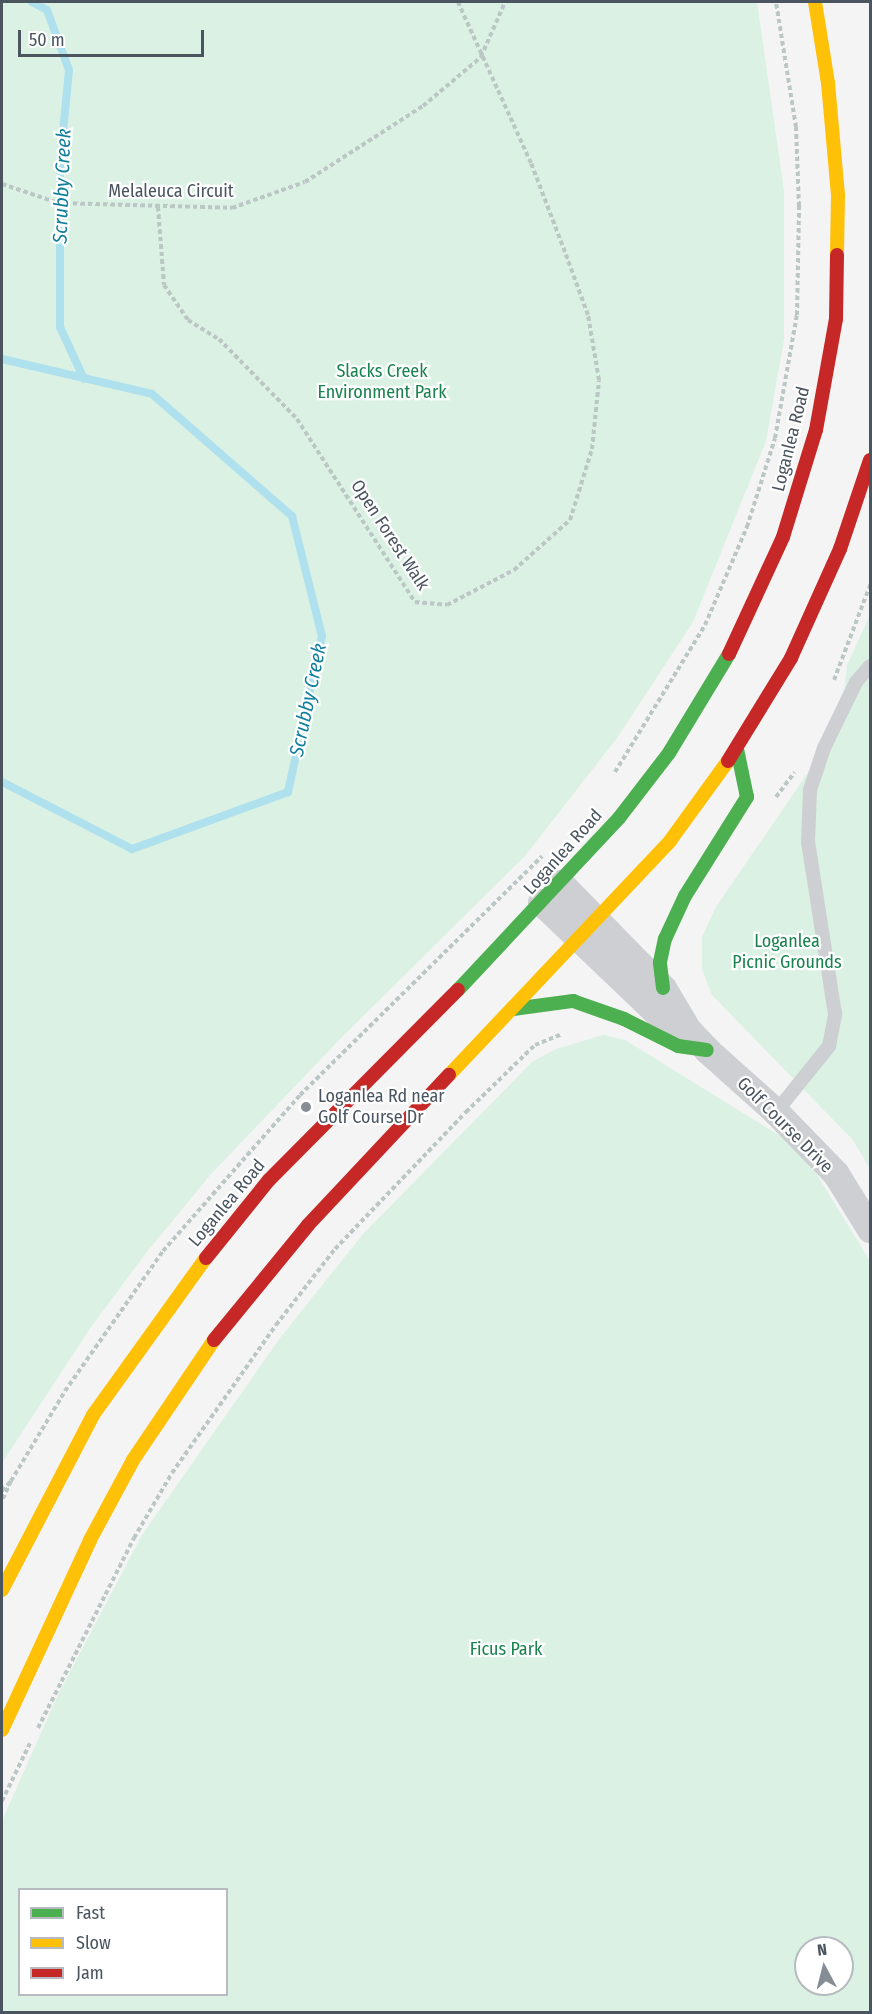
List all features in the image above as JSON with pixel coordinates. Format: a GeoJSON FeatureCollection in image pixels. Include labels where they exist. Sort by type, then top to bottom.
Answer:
{"type":"FeatureCollection","features":[{"type":"Feature","properties":{"kind":"main road","name":"Loganlea Road"},"geometry":{"type":"LineString","coordinates":[[2,1590],[93,1415],[190,1277],[269,1180],[560,883],[619,818],[669,753],[740,636],[783,537],[816,430],[836,319],[839,261],[828,83],[815,2]]}},
{"type":"Feature","properties":{"kind":"main road"},"geometry":{"type":"LineString","coordinates":[[2,1728],[8,1700],[133,1460],[179,1388],[244,1300],[308,1225],[670,841],[737,749],[791,658],[840,549],[870,460]]}},
{"type":"Feature","properties":{"kind":"main road"},"geometry":{"type":"LineString","coordinates":[[663,988],[660,962],[664,939],[685,896],[747,797],[737,749]]}},
{"type":"Feature","properties":{"kind":"main road"},"geometry":{"type":"LineString","coordinates":[[513,1009],[573,1001],[624,1019],[678,1046],[707,1050]]}},
{"type":"Feature","properties":{"kind":"street","name":"Golf Course Drive"},"geometry":{"type":"LineString","coordinates":[[560,883],[589,929],[657,1013],[688,1030]]}},
{"type":"Feature","properties":{"kind":"street","name":"Golf Course Drive"},"geometry":{"type":"LineString","coordinates":[[541,902],[589,929],[663,988],[688,1030],[776,1112],[836,1174],[870,1229]]}},
{"type":"Feature","properties":{"kind":"lane"},"geometry":{"type":"LineString","coordinates":[[776,1112],[829,1046],[835,1014],[808,842],[810,790],[824,748],[856,682],[870,666]]}},
{"type":"Feature","properties":{"kind":"path"},"geometry":{"type":"LineString","coordinates":[[458,2],[481,57]]}},
{"type":"Feature","properties":{"kind":"path"},"geometry":{"type":"LineString","coordinates":[[481,57],[505,2]]}},
{"type":"Feature","properties":{"kind":"path"},"geometry":{"type":"LineString","coordinates":[[613,776],[705,625],[747,527],[775,438],[797,315],[799,206],[796,127],[776,2]]}},
{"type":"Feature","properties":{"kind":"path","name":"Open Forest Walk"},"geometry":{"type":"LineString","coordinates":[[158,207],[164,285],[188,320],[219,339],[297,419],[416,602],[447,604],[514,570],[570,520],[592,449],[599,380],[588,315],[573,273],[531,163],[481,57]]}},
{"type":"Feature","properties":{"kind":"path","name":"Melaleuca Circuit"},"geometry":{"type":"LineString","coordinates":[[2,184],[58,203],[232,208],[305,182],[423,106],[481,57]]}},
{"type":"Feature","properties":{"kind":"path"},"geometry":{"type":"LineString","coordinates":[[2,1491],[65,1391],[163,1251],[300,1095],[547,852]]}},
{"type":"Feature","properties":{"kind":"path"},"geometry":{"type":"LineString","coordinates":[[57,1689],[134,1538],[172,1473],[276,1325],[335,1249],[466,1112],[535,1045],[569,1032]]}},
{"type":"Feature","properties":{"kind":"path"},"geometry":{"type":"LineString","coordinates":[[2,1500],[10,1481]]}},
{"type":"Feature","properties":{"kind":"green space","name":"Slacks Creek Environment Park"},"geometry":{"type":"Polygon","coordinates":[[[2,2],[757,2],[784,191],[784,340],[766,441],[693,622],[617,738],[525,856],[342,1037],[211,1174],[146,1253],[91,1327],[2,1463],[2,2]]]}},
{"type":"Feature","properties":{"kind":"green space","name":"Loganlea Picnic Grounds"},"geometry":{"type":"Polygon","coordinates":[[[870,615],[870,1169],[853,1140],[712,995],[702,970],[702,937],[716,907],[811,768],[843,701],[847,665],[870,615]]]}},
{"type":"Feature","properties":{"kind":"green space","name":"Ficus Park"},"geometry":{"type":"Polygon","coordinates":[[[603,1035],[625,1040],[801,1149],[870,1261],[870,2012],[2,2012],[2,1821],[58,1695],[142,1535],[280,1338],[364,1233],[532,1062],[556,1049],[603,1035]]]}},
{"type":"Feature","properties":{"kind":"waterway","name":"Scrubby Creek"},"geometry":{"type":"LineString","coordinates":[[32,2],[47,10],[69,70],[60,164],[60,327],[84,379]]}},
{"type":"Feature","properties":{"kind":"waterway","name":"Scrubby Creek"},"geometry":{"type":"LineString","coordinates":[[2,359],[152,394],[292,516],[322,636],[288,792],[132,849],[2,782]]}},
{"type":"Feature","properties":{"kind":"traffic: fast"},"geometry":{"type":"LineString","coordinates":[[458,990],[619,818],[669,753],[729,654]]}},
{"type":"Feature","properties":{"kind":"traffic: fast"},"geometry":{"type":"LineString","coordinates":[[663,988],[660,962],[665,939],[685,896],[747,797],[737,749]]}},
{"type":"Feature","properties":{"kind":"traffic: fast"},"geometry":{"type":"LineString","coordinates":[[513,1009],[573,1001],[624,1019],[678,1046],[707,1050]]}},
{"type":"Feature","properties":{"kind":"traffic: slow"},"geometry":{"type":"LineString","coordinates":[[815,2],[828,83],[838,196],[837,255]]}},
{"type":"Feature","properties":{"kind":"traffic: slow"},"geometry":{"type":"LineString","coordinates":[[449,1075],[670,841],[728,761]]}},
{"type":"Feature","properties":{"kind":"traffic: slow"},"geometry":{"type":"LineString","coordinates":[[2,1590],[93,1415],[206,1258]]}},
{"type":"Feature","properties":{"kind":"traffic: slow"},"geometry":{"type":"LineString","coordinates":[[2,1730],[90,1540],[133,1460],[214,1340]]}},
{"type":"Feature","properties":{"kind":"traffic: jam"},"geometry":{"type":"LineString","coordinates":[[729,654],[783,537],[816,430],[836,319],[837,255]]}},
{"type":"Feature","properties":{"kind":"traffic: jam"},"geometry":{"type":"LineString","coordinates":[[728,761],[791,658],[840,549],[870,460]]}},
{"type":"Feature","properties":{"kind":"traffic: jam"},"geometry":{"type":"LineString","coordinates":[[206,1258],[269,1180],[458,990]]}},
{"type":"Feature","properties":{"kind":"traffic: jam"},"geometry":{"type":"LineString","coordinates":[[214,1340],[308,1225],[449,1075]]}},
{"type":"Feature","properties":{"kind":"place","name":"Loganlea Rd near Golf Course Dr"},"geometry":{"type":"Point","coordinates":[306,1107]}}]}
